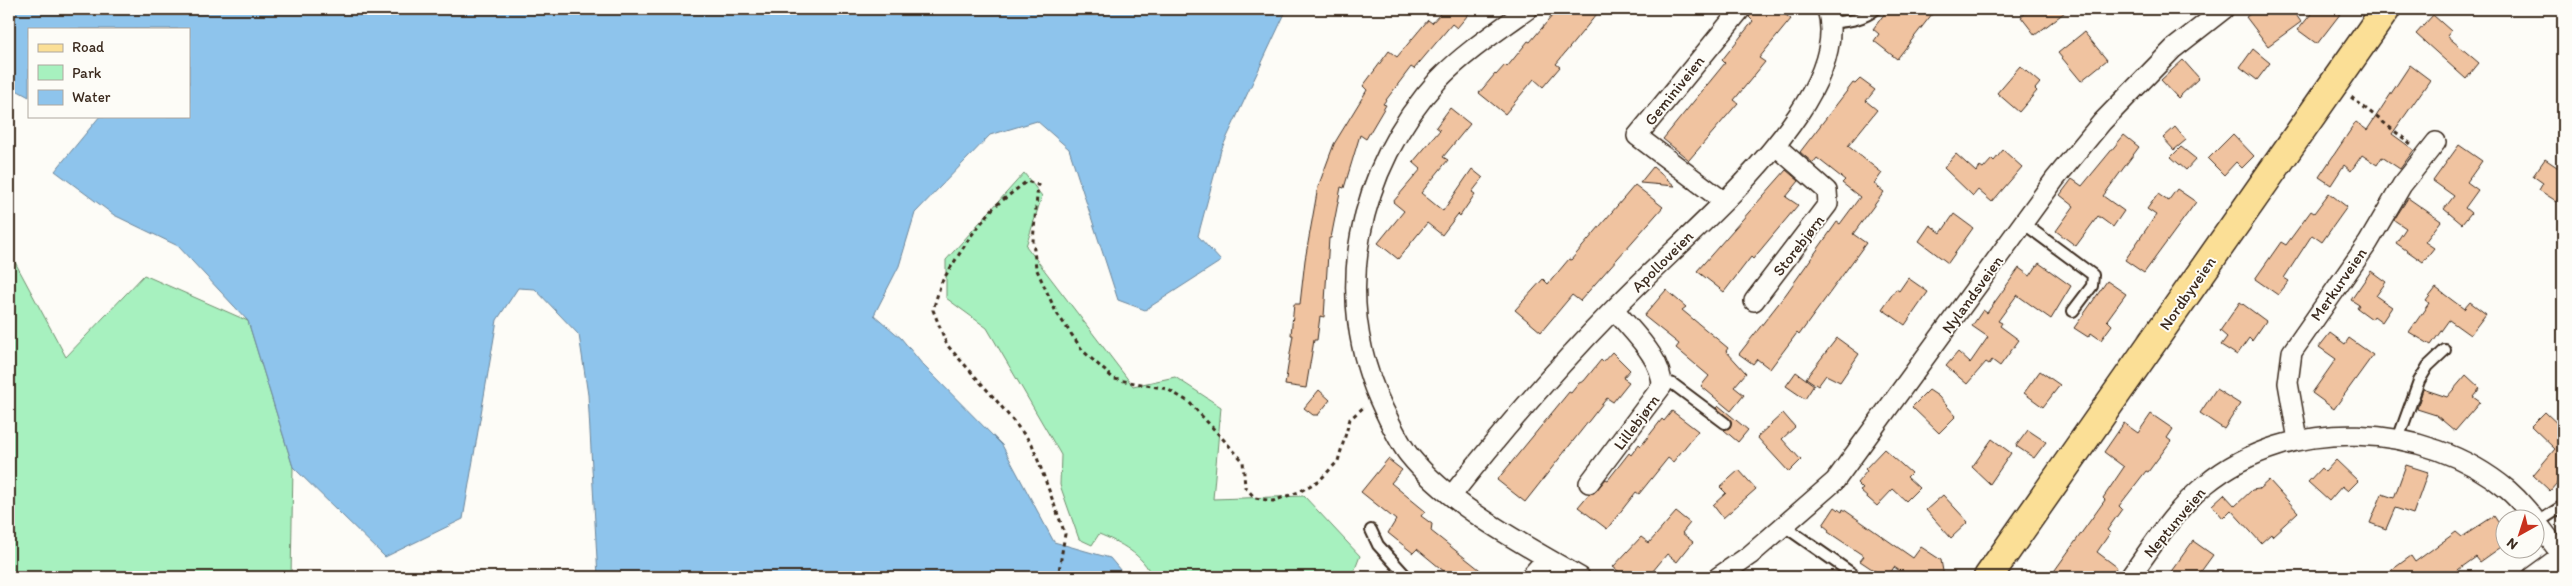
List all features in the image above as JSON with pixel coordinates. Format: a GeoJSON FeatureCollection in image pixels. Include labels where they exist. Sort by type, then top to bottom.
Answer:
{"type":"FeatureCollection","features":[{"type":"Feature","properties":{"kind":"main road","name":"Nordbyveien"},"geometry":{"type":"LineString","coordinates":[[1988,577],[2386,9]]}},
{"type":"Feature","properties":{"kind":"street"},"geometry":{"type":"LineString","coordinates":[[1528,9],[1474,48],[1439,79],[1401,132],[1378,174],[1360,235],[1354,284],[1363,351],[1368,372],[1380,402],[1408,454],[1419,467],[1452,495],[1493,526],[1580,577]]}},
{"type":"Feature","properties":{"kind":"street","name":"Geminiveien"},"geometry":{"type":"LineString","coordinates":[[1723,200],[1637,136],[1741,9]]}},
{"type":"Feature","properties":{"kind":"street","name":"Nylandsveien"},"geometry":{"type":"LineString","coordinates":[[1718,577],[1784,526],[1821,494],[1849,464],[2055,179],[2117,105],[2173,49],[2224,9]]}},
{"type":"Feature","properties":{"kind":"street","name":"Apolloveien"},"geometry":{"type":"LineString","coordinates":[[1452,495],[1536,392],[1614,309],[1776,146],[1799,113],[1817,79],[1828,52],[1828,16]]}},
{"type":"Feature","properties":{"kind":"street","name":"Storebjørn"},"geometry":{"type":"LineString","coordinates":[[1754,301],[1828,204],[1827,191],[1776,146]]}},
{"type":"Feature","properties":{"kind":"street","name":"Merkurveien"},"geometry":{"type":"LineString","coordinates":[[2298,440],[2288,383],[2292,352],[2430,148]]}},
{"type":"Feature","properties":{"kind":"street","name":"Lillebjørn"},"geometry":{"type":"LineString","coordinates":[[1589,483],[1656,396],[1662,381],[1660,369],[1654,359],[1614,309]]}},
{"type":"Feature","properties":{"kind":"street","name":"Neptunveien"},"geometry":{"type":"LineString","coordinates":[[2130,577],[2169,523],[2206,484],[2239,463],[2270,448],[2298,440],[2345,436],[2398,439],[2434,448],[2482,471],[2514,495],[2526,508]]}},
{"type":"Feature","properties":{"kind":"street","name":"Neptunveien"},"geometry":{"type":"LineString","coordinates":[[2544,530],[2563,556]]}},
{"type":"Feature","properties":{"kind":"street"},"geometry":{"type":"LineString","coordinates":[[2532,577],[2563,556]]}},
{"type":"Feature","properties":{"kind":"street"},"geometry":{"type":"LineString","coordinates":[[1530,577],[1547,558]]}},
{"type":"Feature","properties":{"kind":"lane"},"geometry":{"type":"LineString","coordinates":[[1828,16],[1852,20],[1869,14],[1876,9]]}},
{"type":"Feature","properties":{"kind":"lane"},"geometry":{"type":"LineString","coordinates":[[2023,224],[2093,275],[2092,286],[2074,311]]}},
{"type":"Feature","properties":{"kind":"lane"},"geometry":{"type":"LineString","coordinates":[[2398,439],[2419,381],[2428,366],[2445,350]]}},
{"type":"Feature","properties":{"kind":"lane"},"geometry":{"type":"LineString","coordinates":[[1662,381],[1673,384],[1725,423]]}},
{"type":"Feature","properties":{"kind":"lane"},"geometry":{"type":"LineString","coordinates":[[2544,518],[2563,506]]}},
{"type":"Feature","properties":{"kind":"lane"},"geometry":{"type":"LineString","coordinates":[[1784,526],[1857,577]]}},
{"type":"Feature","properties":{"kind":"lane"},"geometry":{"type":"LineString","coordinates":[[1371,530],[1378,545],[1407,577]]}},
{"type":"Feature","properties":{"kind":"path"},"geometry":{"type":"LineString","coordinates":[[2348,95],[2430,148]]}},
{"type":"Feature","properties":{"kind":"path"},"geometry":{"type":"LineString","coordinates":[[1058,577],[1065,534],[1032,444],[947,345],[933,310],[942,283],[970,237],[994,207],[1027,181],[1038,185],[1033,241],[1036,268],[1056,312],[1083,351],[1114,379],[1167,389],[1189,402],[1243,461],[1245,487],[1255,498],[1273,501],[1299,492],[1320,480],[1338,461],[1350,419],[1364,406],[1380,402]]}},
{"type":"Feature","properties":{"kind":"green space"},"geometry":{"type":"Polygon","coordinates":[[[1024,173],[1042,196],[1026,246],[1133,386],[1175,377],[1221,407],[1213,499],[1304,496],[1360,556],[1352,577],[1152,577],[1137,556],[1115,541],[1099,534],[1092,545],[1079,539],[1060,485],[1061,455],[987,328],[946,298],[946,260],[1024,173]]]}},
{"type":"Feature","properties":{"kind":"green space"},"geometry":{"type":"Polygon","coordinates":[[[9,251],[66,357],[144,275],[248,321],[293,467],[291,577],[9,577],[9,251]]]}},
{"type":"Feature","properties":{"kind":"water"},"geometry":{"type":"Polygon","coordinates":[[[9,9],[1287,9],[1221,150],[1198,236],[1221,261],[1145,310],[1118,300],[1069,149],[1037,121],[990,135],[915,213],[899,266],[874,315],[901,338],[923,365],[1002,445],[1054,542],[1110,558],[1126,577],[598,577],[588,395],[579,335],[535,289],[518,288],[497,320],[463,519],[385,557],[293,467],[248,321],[178,246],[114,215],[55,171],[98,118],[190,118],[190,28],[28,28],[28,96],[9,86],[9,9]]]}},
{"type":"Feature","properties":{"kind":"building"},"geometry":{"type":"Polygon","coordinates":[[[1435,9],[1473,9],[1457,28],[1452,24],[1414,69],[1411,67],[1383,104],[1386,105],[1366,139],[1360,135],[1344,188],[1341,187],[1331,238],[1329,238],[1324,317],[1320,316],[1317,340],[1314,340],[1306,388],[1285,385],[1293,335],[1291,335],[1294,304],[1300,304],[1305,260],[1318,187],[1334,144],[1367,90],[1363,86],[1389,51],[1397,57],[1428,20],[1432,23],[1440,14],[1435,9]]]}},
{"type":"Feature","properties":{"kind":"building"},"geometry":{"type":"Polygon","coordinates":[[[1558,9],[1601,9],[1556,64],[1560,67],[1543,87],[1534,79],[1505,114],[1479,93],[1495,74],[1505,65],[1507,67],[1558,9]]]}},
{"type":"Feature","properties":{"kind":"building"},"geometry":{"type":"Polygon","coordinates":[[[1756,9],[1778,9],[1791,19],[1759,58],[1765,62],[1734,100],[1738,103],[1689,160],[1663,139],[1725,63],[1722,60],[1753,21],[1749,17],[1756,9]]]}},
{"type":"Feature","properties":{"kind":"building"},"geometry":{"type":"Polygon","coordinates":[[[1888,9],[1936,9],[1897,59],[1874,41],[1879,34],[1873,29],[1888,9]]]}},
{"type":"Feature","properties":{"kind":"building"},"geometry":{"type":"Polygon","coordinates":[[[2031,9],[2069,9],[2035,35],[2021,17],[2031,9]]]}},
{"type":"Feature","properties":{"kind":"building"},"geometry":{"type":"Polygon","coordinates":[[[2257,9],[2292,9],[2301,22],[2268,46],[2246,17],[2257,9]]]}},
{"type":"Feature","properties":{"kind":"building"},"geometry":{"type":"Polygon","coordinates":[[[2315,9],[2344,9],[2317,44],[2298,30],[2315,9]]]}},
{"type":"Feature","properties":{"kind":"building"},"geometry":{"type":"Polygon","coordinates":[[[2433,15],[2451,31],[2447,36],[2479,63],[2466,79],[2416,34],[2433,15]]]}},
{"type":"Feature","properties":{"kind":"building"},"geometry":{"type":"Polygon","coordinates":[[[2084,32],[2107,60],[2081,81],[2058,53],[2084,32]]]}},
{"type":"Feature","properties":{"kind":"building"},"geometry":{"type":"Polygon","coordinates":[[[2253,49],[2270,63],[2257,80],[2240,67],[2253,49]]]}},
{"type":"Feature","properties":{"kind":"building"},"geometry":{"type":"Polygon","coordinates":[[[2183,60],[2199,78],[2178,98],[2161,80],[2183,60]]]}},
{"type":"Feature","properties":{"kind":"building"},"geometry":{"type":"Polygon","coordinates":[[[2410,65],[2430,80],[2392,134],[2414,150],[2400,169],[2382,157],[2377,165],[2362,155],[2351,171],[2344,165],[2331,185],[2319,177],[2356,122],[2367,130],[2410,65]]]}},
{"type":"Feature","properties":{"kind":"building"},"geometry":{"type":"Polygon","coordinates":[[[2020,66],[2040,83],[2035,89],[2037,91],[2019,112],[1997,93],[2020,66]]]}},
{"type":"Feature","properties":{"kind":"building"},"geometry":{"type":"Polygon","coordinates":[[[1860,79],[1875,90],[1866,101],[1877,110],[1848,146],[1882,173],[1874,184],[1884,192],[1853,234],[1866,243],[1799,335],[1797,333],[1770,369],[1757,359],[1753,364],[1739,354],[1786,294],[1837,222],[1840,224],[1860,197],[1842,183],[1845,180],[1817,158],[1813,163],[1800,152],[1853,83],[1855,84],[1860,79]]]}},
{"type":"Feature","properties":{"kind":"building"},"geometry":{"type":"Polygon","coordinates":[[[1450,108],[1470,124],[1443,157],[1448,160],[1421,193],[1443,211],[1472,169],[1483,178],[1472,192],[1475,194],[1460,216],[1458,214],[1442,235],[1427,223],[1398,259],[1378,243],[1404,211],[1393,202],[1421,169],[1413,162],[1440,130],[1436,127],[1450,108]]]}},
{"type":"Feature","properties":{"kind":"building"},"geometry":{"type":"Polygon","coordinates":[[[2175,127],[2186,140],[2174,150],[2163,138],[2175,127]]]}},
{"type":"Feature","properties":{"kind":"building"},"geometry":{"type":"Polygon","coordinates":[[[2233,134],[2254,156],[2242,168],[2236,162],[2224,175],[2208,159],[2233,134]]]}},
{"type":"Feature","properties":{"kind":"building"},"geometry":{"type":"Polygon","coordinates":[[[2124,135],[2139,147],[2103,196],[2124,211],[2113,227],[2098,216],[2076,246],[2056,231],[2074,206],[2060,195],[2072,179],[2082,186],[2124,135]]]}},
{"type":"Feature","properties":{"kind":"building"},"geometry":{"type":"Polygon","coordinates":[[[2459,145],[2482,161],[2467,182],[2478,190],[2465,208],[2471,213],[2462,224],[2444,209],[2454,196],[2433,181],[2459,145]]]}},
{"type":"Feature","properties":{"kind":"building"},"geometry":{"type":"Polygon","coordinates":[[[2181,147],[2196,159],[2186,170],[2171,157],[2181,147]]]}},
{"type":"Feature","properties":{"kind":"building"},"geometry":{"type":"Polygon","coordinates":[[[2003,150],[2022,167],[1992,202],[1978,190],[1973,196],[1944,168],[1956,154],[1976,172],[1980,167],[1983,169],[1992,159],[1994,161],[2003,150]]]}},
{"type":"Feature","properties":{"kind":"building"},"geometry":{"type":"Polygon","coordinates":[[[2545,159],[2563,171],[2563,189],[2556,201],[2539,190],[2543,183],[2533,176],[2545,159]]]}},
{"type":"Feature","properties":{"kind":"building"},"geometry":{"type":"Polygon","coordinates":[[[1653,167],[1675,186],[1640,183],[1653,167]]]}},
{"type":"Feature","properties":{"kind":"building"},"geometry":{"type":"Polygon","coordinates":[[[1786,170],[1799,181],[1786,197],[1798,205],[1753,259],[1751,257],[1724,292],[1697,271],[1786,170]]]}},
{"type":"Feature","properties":{"kind":"building"},"geometry":{"type":"Polygon","coordinates":[[[1635,185],[1663,207],[1580,301],[1572,295],[1541,332],[1515,310],[1543,279],[1548,284],[1635,185]]]}},
{"type":"Feature","properties":{"kind":"building"},"geometry":{"type":"Polygon","coordinates":[[[2177,189],[2196,202],[2144,273],[2125,260],[2156,215],[2147,209],[2158,194],[2168,201],[2177,189]]]}},
{"type":"Feature","properties":{"kind":"building"},"geometry":{"type":"Polygon","coordinates":[[[2329,193],[2347,207],[2322,242],[2312,235],[2284,278],[2289,281],[2278,295],[2255,279],[2281,242],[2286,245],[2311,211],[2314,213],[2329,193]]]}},
{"type":"Feature","properties":{"kind":"building"},"geometry":{"type":"Polygon","coordinates":[[[2408,198],[2441,221],[2425,242],[2434,248],[2423,262],[2396,243],[2406,228],[2394,220],[2408,198]]]}},
{"type":"Feature","properties":{"kind":"building"},"geometry":{"type":"Polygon","coordinates":[[[1954,214],[1973,228],[1948,263],[1919,241],[1930,225],[1941,233],[1954,214]]]}},
{"type":"Feature","properties":{"kind":"building"},"geometry":{"type":"Polygon","coordinates":[[[2039,263],[2071,286],[2051,319],[2017,295],[1998,321],[2002,323],[2000,326],[2019,340],[2000,366],[1992,360],[1989,364],[1986,362],[1967,384],[1946,366],[1958,352],[1970,363],[1988,337],[1972,326],[1983,310],[1987,313],[2019,268],[2030,276],[2039,263]]]}},
{"type":"Feature","properties":{"kind":"building"},"geometry":{"type":"Polygon","coordinates":[[[2371,271],[2386,282],[2376,296],[2392,307],[2382,322],[2374,316],[2372,319],[2357,308],[2359,305],[2351,300],[2371,271]]]}},
{"type":"Feature","properties":{"kind":"building"},"geometry":{"type":"Polygon","coordinates":[[[1908,278],[1928,292],[1905,325],[1882,309],[1896,289],[1899,291],[1908,278]]]}},
{"type":"Feature","properties":{"kind":"building"},"geometry":{"type":"Polygon","coordinates":[[[2107,281],[2126,294],[2107,320],[2112,325],[2101,340],[2091,333],[2088,337],[2074,328],[2107,281]]]}},
{"type":"Feature","properties":{"kind":"building"},"geometry":{"type":"Polygon","coordinates":[[[2436,288],[2464,309],[2470,302],[2486,314],[2470,335],[2449,320],[2431,345],[2409,332],[2429,303],[2426,301],[2436,288]]]}},
{"type":"Feature","properties":{"kind":"building"},"geometry":{"type":"Polygon","coordinates":[[[1666,290],[1686,307],[1682,310],[1728,348],[1726,351],[1746,373],[1734,387],[1744,395],[1731,411],[1701,386],[1709,376],[1676,348],[1679,344],[1644,316],[1666,290]]]}},
{"type":"Feature","properties":{"kind":"building"},"geometry":{"type":"Polygon","coordinates":[[[2240,302],[2266,321],[2252,341],[2249,338],[2237,355],[2221,345],[2227,337],[2220,331],[2240,302]]]}},
{"type":"Feature","properties":{"kind":"building"},"geometry":{"type":"Polygon","coordinates":[[[2330,333],[2345,344],[2349,338],[2373,355],[2334,409],[2312,393],[2336,359],[2319,347],[2330,333]]]}},
{"type":"Feature","properties":{"kind":"building"},"geometry":{"type":"Polygon","coordinates":[[[1837,338],[1859,354],[1840,382],[1826,375],[1818,386],[1806,378],[1837,338]]]}},
{"type":"Feature","properties":{"kind":"building"},"geometry":{"type":"Polygon","coordinates":[[[1612,352],[1630,370],[1623,378],[1629,382],[1613,402],[1607,398],[1525,502],[1497,480],[1569,392],[1571,393],[1579,383],[1584,381],[1601,360],[1603,362],[1612,352]]]}},
{"type":"Feature","properties":{"kind":"building"},"geometry":{"type":"Polygon","coordinates":[[[2040,371],[2060,385],[2043,407],[2024,393],[2040,371]]]}},
{"type":"Feature","properties":{"kind":"building"},"geometry":{"type":"Polygon","coordinates":[[[1796,372],[1814,385],[1805,399],[1786,386],[1796,372]]]}},
{"type":"Feature","properties":{"kind":"building"},"geometry":{"type":"Polygon","coordinates":[[[2466,375],[2480,388],[2473,397],[2480,402],[2455,431],[2436,415],[2417,409],[2423,389],[2447,397],[2466,375]]]}},
{"type":"Feature","properties":{"kind":"building"},"geometry":{"type":"Polygon","coordinates":[[[2216,389],[2240,404],[2224,429],[2200,413],[2216,389]]]}},
{"type":"Feature","properties":{"kind":"building"},"geometry":{"type":"Polygon","coordinates":[[[1319,390],[1330,400],[1318,415],[1313,415],[1304,408],[1319,390]]]}},
{"type":"Feature","properties":{"kind":"building"},"geometry":{"type":"Polygon","coordinates":[[[1929,390],[1938,396],[1956,416],[1939,433],[1912,407],[1929,390]]]}},
{"type":"Feature","properties":{"kind":"building"},"geometry":{"type":"Polygon","coordinates":[[[1719,406],[1748,430],[1738,442],[1724,430],[1730,427],[1731,421],[1717,408],[1719,406]]]}},
{"type":"Feature","properties":{"kind":"building"},"geometry":{"type":"Polygon","coordinates":[[[1672,411],[1698,431],[1673,462],[1668,458],[1639,494],[1636,492],[1607,529],[1578,507],[1589,494],[1594,493],[1606,479],[1608,480],[1629,453],[1631,455],[1639,444],[1641,446],[1662,419],[1664,421],[1672,411]]]}},
{"type":"Feature","properties":{"kind":"building"},"geometry":{"type":"Polygon","coordinates":[[[2545,412],[2563,429],[2563,476],[2550,491],[2533,475],[2555,449],[2531,426],[2545,412]]]}},
{"type":"Feature","properties":{"kind":"building"},"geometry":{"type":"Polygon","coordinates":[[[1783,413],[1795,427],[1782,439],[1801,460],[1789,472],[1757,437],[1783,413]]]}},
{"type":"Feature","properties":{"kind":"building"},"geometry":{"type":"Polygon","coordinates":[[[2151,414],[2173,429],[2167,438],[2171,441],[2119,506],[2122,509],[2107,530],[2110,533],[2097,552],[2117,567],[2109,577],[2050,577],[2105,500],[2103,498],[2124,467],[2104,452],[2124,423],[2138,433],[2151,414]]]}},
{"type":"Feature","properties":{"kind":"building"},"geometry":{"type":"Polygon","coordinates":[[[2028,430],[2046,442],[2034,458],[2016,446],[2028,430]]]}},
{"type":"Feature","properties":{"kind":"building"},"geometry":{"type":"Polygon","coordinates":[[[1992,439],[2011,453],[1990,484],[1972,467],[1992,439]]]}},
{"type":"Feature","properties":{"kind":"building"},"geometry":{"type":"Polygon","coordinates":[[[1884,449],[1911,473],[1907,477],[1919,488],[1906,501],[1893,489],[1877,506],[1860,491],[1863,489],[1857,483],[1867,471],[1865,469],[1884,449]]]}},
{"type":"Feature","properties":{"kind":"building"},"geometry":{"type":"Polygon","coordinates":[[[1388,459],[1402,470],[1391,483],[1425,511],[1421,516],[1432,524],[1431,531],[1489,577],[1451,577],[1417,549],[1413,553],[1388,533],[1396,520],[1361,492],[1388,459]]]}},
{"type":"Feature","properties":{"kind":"building"},"geometry":{"type":"Polygon","coordinates":[[[2336,460],[2358,481],[2348,491],[2342,486],[2329,501],[2308,482],[2321,468],[2325,472],[2336,460]]]}},
{"type":"Feature","properties":{"kind":"building"},"geometry":{"type":"Polygon","coordinates":[[[2406,465],[2428,472],[2413,514],[2395,508],[2386,529],[2370,523],[2382,494],[2394,498],[2406,465]]]}},
{"type":"Feature","properties":{"kind":"building"},"geometry":{"type":"Polygon","coordinates":[[[1739,470],[1756,489],[1723,518],[1713,505],[1726,493],[1720,487],[1739,470]]]}},
{"type":"Feature","properties":{"kind":"building"},"geometry":{"type":"Polygon","coordinates":[[[2269,480],[2298,512],[2272,536],[2271,534],[2261,543],[2231,510],[2223,518],[2212,505],[2224,494],[2235,506],[2252,490],[2259,489],[2269,480]]]}},
{"type":"Feature","properties":{"kind":"building"},"geometry":{"type":"Polygon","coordinates":[[[1943,495],[1968,522],[1951,538],[1926,510],[1943,495]]]}},
{"type":"Feature","properties":{"kind":"building"},"geometry":{"type":"Polygon","coordinates":[[[1835,507],[1842,512],[1843,509],[1913,558],[1921,547],[1941,560],[1944,577],[1909,577],[1894,567],[1888,577],[1884,577],[1860,561],[1864,556],[1828,532],[1829,530],[1823,525],[1835,507]]]}},
{"type":"Feature","properties":{"kind":"building"},"geometry":{"type":"Polygon","coordinates":[[[1676,512],[1690,523],[1682,533],[1693,542],[1677,562],[1667,554],[1648,577],[1626,577],[1613,567],[1641,537],[1649,543],[1676,512]]]}},
{"type":"Feature","properties":{"kind":"building"},"geometry":{"type":"Polygon","coordinates":[[[2494,516],[2494,552],[2480,562],[2476,557],[2448,577],[2382,577],[2411,556],[2415,562],[2456,532],[2462,537],[2494,516]]]}},
{"type":"Feature","properties":{"kind":"building"},"geometry":{"type":"Polygon","coordinates":[[[2193,541],[2213,555],[2197,577],[2167,577],[2193,541]]]}}]}
